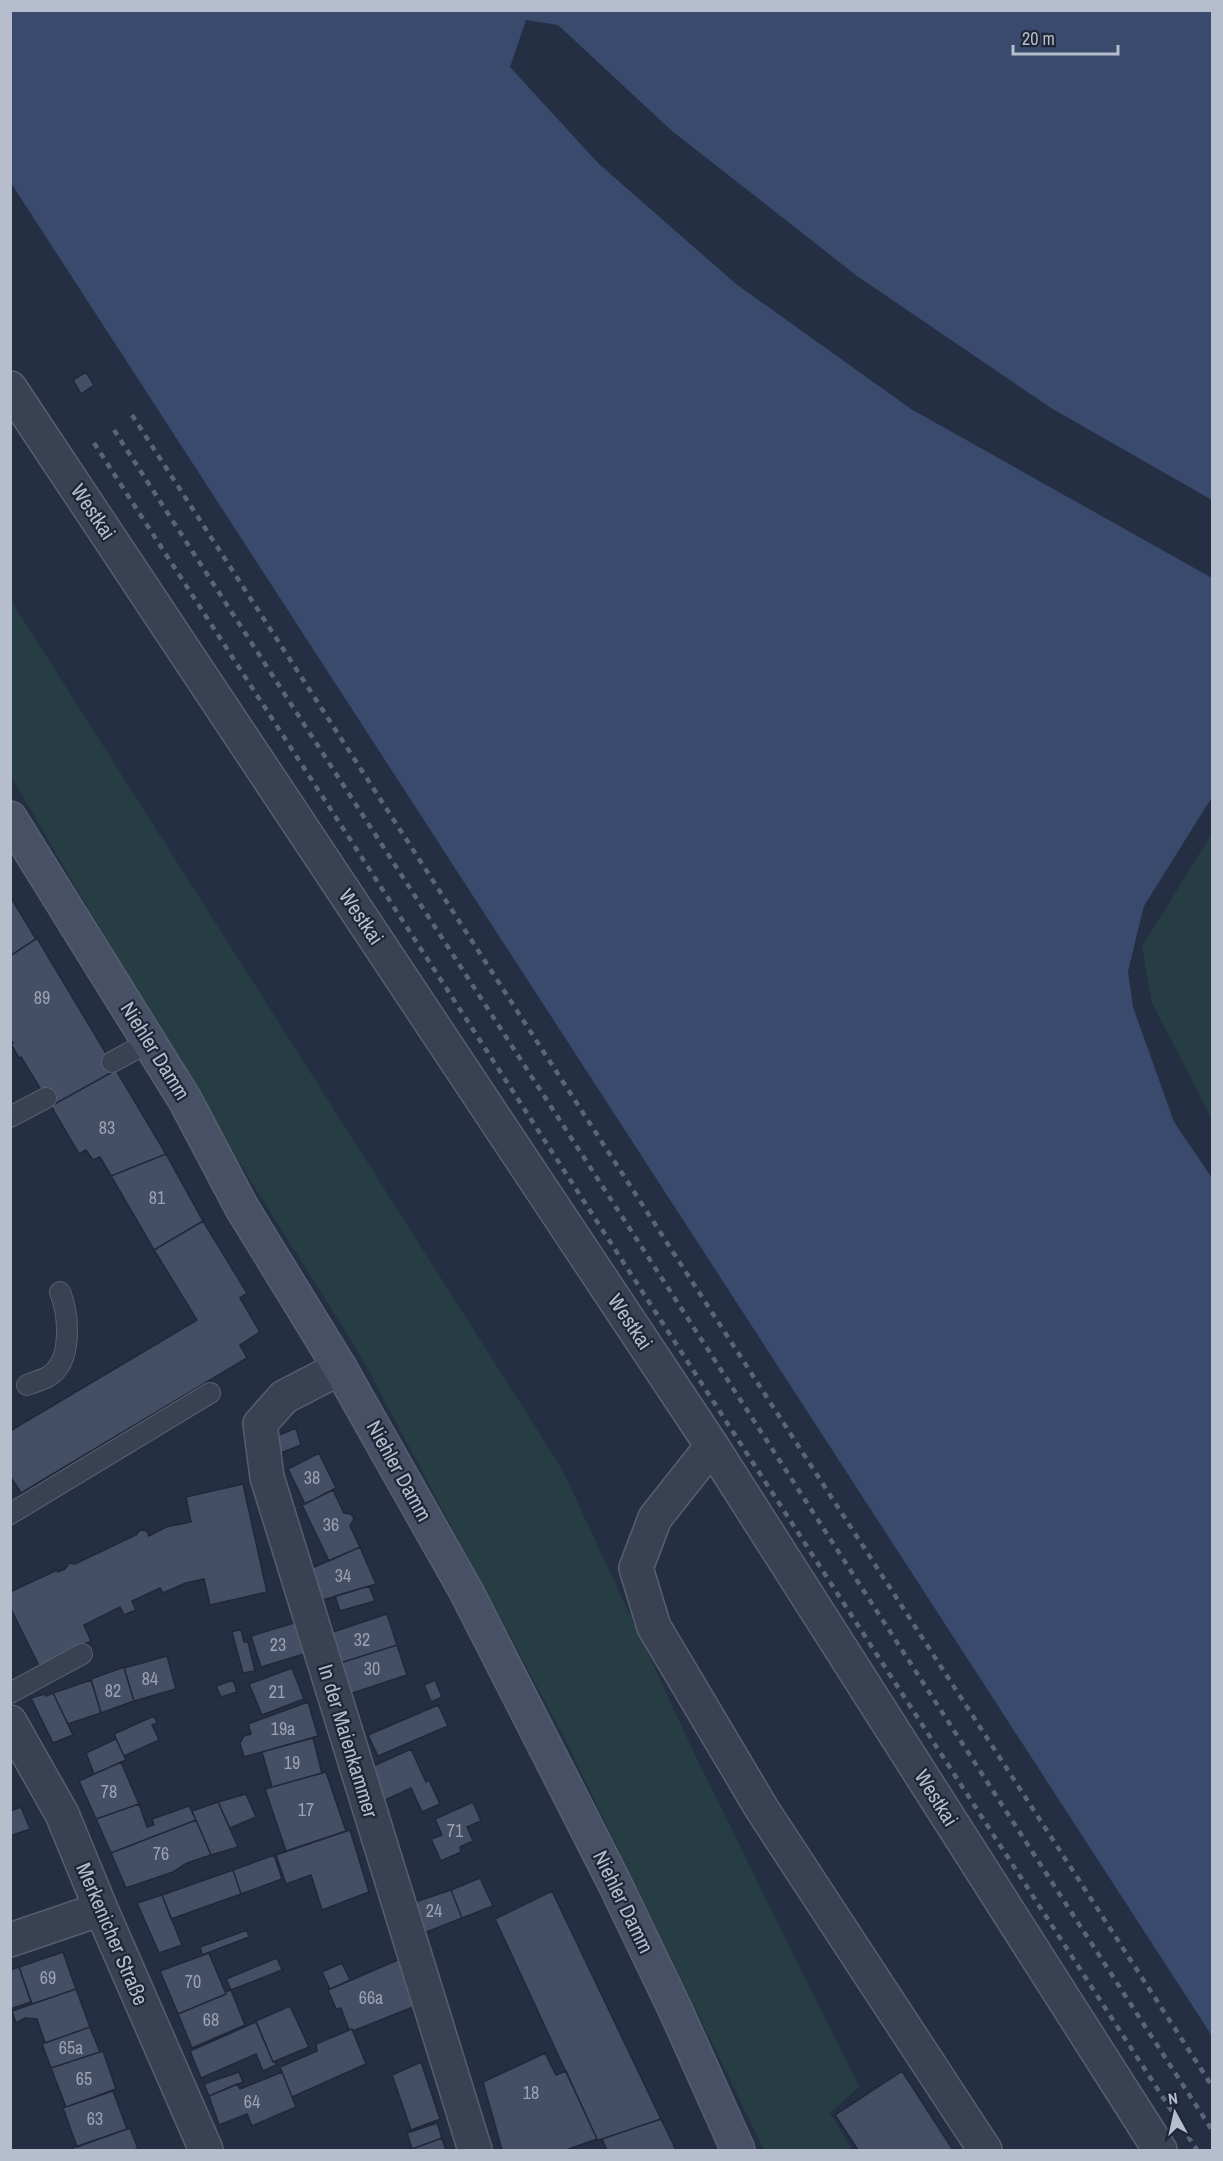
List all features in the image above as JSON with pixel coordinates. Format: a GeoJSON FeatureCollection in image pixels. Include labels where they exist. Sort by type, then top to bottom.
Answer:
{"type":"FeatureCollection","features":[{"type":"Feature","properties":{"kind":"street","name":"Westkai"},"geometry":{"type":"LineString","coordinates":[[10,388],[712,1446],[1160,2151]]}},
{"type":"Feature","properties":{"kind":"street","name":"Niehler Damm"},"geometry":{"type":"LineString","coordinates":[[10,818],[185,1100],[242,1208],[340,1368],[477,1611],[660,1977],[738,2151]]}},
{"type":"Feature","properties":{"kind":"street","name":"In der Maienkammer"},"geometry":{"type":"LineString","coordinates":[[340,1368],[284,1397],[260,1424],[267,1477],[475,2151]]}},
{"type":"Feature","properties":{"kind":"street"},"geometry":{"type":"LineString","coordinates":[[712,1446],[655,1518],[636,1568],[654,1627],[762,1809],[985,2151]]}},
{"type":"Feature","properties":{"kind":"street","name":"Merkenicher Straße"},"geometry":{"type":"LineString","coordinates":[[10,1722],[62,1814],[206,2151]]}},
{"type":"Feature","properties":{"kind":"street"},"geometry":{"type":"LineString","coordinates":[[10,1940],[101,1909]]}},
{"type":"Feature","properties":{"kind":"lane"},"geometry":{"type":"LineString","coordinates":[[111,1062],[149,1042]]}},
{"type":"Feature","properties":{"kind":"lane"},"geometry":{"type":"LineString","coordinates":[[10,1117],[46,1098]]}},
{"type":"Feature","properties":{"kind":"lane"},"geometry":{"type":"LineString","coordinates":[[27,1385],[49,1376],[59,1366],[66,1346],[66,1305],[60,1292]]}},
{"type":"Feature","properties":{"kind":"lane"},"geometry":{"type":"LineString","coordinates":[[10,1514],[210,1393]]}},
{"type":"Feature","properties":{"kind":"lane"},"geometry":{"type":"LineString","coordinates":[[10,1693],[82,1654]]}},
{"type":"Feature","properties":{"kind":"shaded area"},"geometry":{"type":"Polygon","coordinates":[[[10,599],[562,1469],[695,1755],[859,2087],[830,2113],[852,2150],[764,2150],[566,1741],[358,1351],[198,1097],[11,776],[10,599]]]}},
{"type":"Feature","properties":{"kind":"shaded area"},"geometry":{"type":"Polygon","coordinates":[[[1212,833],[1212,1119],[1152,1003],[1142,947],[1212,833]]]}},
{"type":"Feature","properties":{"kind":"water"},"geometry":{"type":"Polygon","coordinates":[[[11,10],[1212,11],[1212,500],[1051,408],[857,276],[672,131],[558,25],[526,20],[510,67],[598,163],[736,284],[911,409],[1212,578],[1212,797],[1144,906],[1128,971],[1133,1007],[1174,1122],[1212,1178],[1212,2036],[11,183],[11,10]]]}},
{"type":"Feature","properties":{"kind":"building"},"geometry":{"type":"Polygon","coordinates":[[[86,372],[94,385],[81,394],[73,380],[86,372]]]}},
{"type":"Feature","properties":{"kind":"building"},"geometry":{"type":"Polygon","coordinates":[[[10,896],[36,939],[10,956],[10,896]]]}},
{"type":"Feature","properties":{"kind":"building"},"geometry":{"type":"Polygon","coordinates":[[[37,938],[116,1070],[51,1106],[21,1057],[19,1058],[10,1039],[10,956],[37,938]]]}},
{"type":"Feature","properties":{"kind":"building"},"geometry":{"type":"Polygon","coordinates":[[[116,1070],[166,1154],[111,1176],[100,1157],[93,1160],[86,1150],[79,1154],[51,1106],[116,1070]]]}},
{"type":"Feature","properties":{"kind":"building"},"geometry":{"type":"Polygon","coordinates":[[[166,1154],[203,1221],[154,1250],[111,1176],[166,1154]]]}},
{"type":"Feature","properties":{"kind":"building"},"geometry":{"type":"Polygon","coordinates":[[[203,1221],[247,1293],[240,1298],[260,1332],[240,1345],[247,1358],[21,1493],[10,1476],[10,1431],[197,1320],[154,1250],[203,1221]]]}},
{"type":"Feature","properties":{"kind":"building"},"geometry":{"type":"Polygon","coordinates":[[[296,1428],[301,1445],[278,1454],[272,1438],[296,1428]]]}},
{"type":"Feature","properties":{"kind":"building"},"geometry":{"type":"Polygon","coordinates":[[[319,1453],[336,1488],[305,1504],[288,1469],[319,1453]]]}},
{"type":"Feature","properties":{"kind":"building"},"geometry":{"type":"Polygon","coordinates":[[[243,1484],[267,1592],[210,1605],[204,1579],[186,1583],[163,1593],[160,1588],[132,1601],[136,1610],[124,1615],[120,1607],[84,1625],[91,1641],[39,1666],[10,1607],[10,1592],[57,1570],[58,1572],[65,1569],[69,1563],[75,1564],[136,1535],[140,1530],[147,1531],[149,1536],[166,1527],[191,1522],[186,1497],[243,1484]]]}},
{"type":"Feature","properties":{"kind":"building"},"geometry":{"type":"Polygon","coordinates":[[[333,1490],[344,1513],[351,1514],[354,1518],[350,1526],[360,1547],[329,1561],[302,1505],[333,1490]]]}},
{"type":"Feature","properties":{"kind":"building"},"geometry":{"type":"Polygon","coordinates":[[[360,1547],[376,1584],[323,1600],[312,1568],[360,1547]]]}},
{"type":"Feature","properties":{"kind":"building"},"geometry":{"type":"Polygon","coordinates":[[[369,1586],[375,1601],[340,1611],[335,1596],[369,1586]]]}},
{"type":"Feature","properties":{"kind":"building"},"geometry":{"type":"Polygon","coordinates":[[[387,1614],[397,1645],[337,1664],[327,1634],[387,1614]]]}},
{"type":"Feature","properties":{"kind":"building"},"geometry":{"type":"Polygon","coordinates":[[[297,1622],[304,1654],[261,1667],[251,1636],[297,1622]]]}},
{"type":"Feature","properties":{"kind":"building"},"geometry":{"type":"Polygon","coordinates":[[[241,1629],[244,1642],[248,1642],[255,1671],[243,1673],[232,1632],[241,1629]]]}},
{"type":"Feature","properties":{"kind":"building"},"geometry":{"type":"Polygon","coordinates":[[[397,1645],[407,1675],[347,1695],[337,1664],[397,1645]]]}},
{"type":"Feature","properties":{"kind":"building"},"geometry":{"type":"Polygon","coordinates":[[[167,1656],[176,1689],[134,1701],[124,1668],[167,1656]]]}},
{"type":"Feature","properties":{"kind":"building"},"geometry":{"type":"Polygon","coordinates":[[[124,1667],[134,1701],[101,1713],[91,1679],[124,1667]]]}},
{"type":"Feature","properties":{"kind":"building"},"geometry":{"type":"Polygon","coordinates":[[[292,1668],[304,1699],[262,1715],[249,1684],[292,1668]]]}},
{"type":"Feature","properties":{"kind":"building"},"geometry":{"type":"Polygon","coordinates":[[[91,1680],[101,1713],[68,1724],[53,1693],[91,1680]]]}},
{"type":"Feature","properties":{"kind":"building"},"geometry":{"type":"Polygon","coordinates":[[[233,1680],[237,1692],[221,1697],[216,1686],[233,1680]]]}},
{"type":"Feature","properties":{"kind":"building"},"geometry":{"type":"Polygon","coordinates":[[[435,1680],[442,1697],[431,1702],[424,1685],[435,1680]]]}},
{"type":"Feature","properties":{"kind":"building"},"geometry":{"type":"Polygon","coordinates":[[[53,1693],[73,1735],[53,1743],[31,1698],[53,1693]]]}},
{"type":"Feature","properties":{"kind":"building"},"geometry":{"type":"Polygon","coordinates":[[[308,1702],[318,1736],[244,1757],[240,1743],[244,1736],[251,1734],[248,1724],[308,1702]]]}},
{"type":"Feature","properties":{"kind":"building"},"geometry":{"type":"Polygon","coordinates":[[[438,1705],[448,1726],[378,1756],[368,1735],[438,1705]]]}},
{"type":"Feature","properties":{"kind":"building"},"geometry":{"type":"Polygon","coordinates":[[[154,1716],[157,1723],[152,1725],[159,1740],[124,1756],[114,1734],[154,1716]]]}},
{"type":"Feature","properties":{"kind":"building"},"geometry":{"type":"Polygon","coordinates":[[[313,1738],[322,1773],[272,1787],[262,1752],[313,1738]]]}},
{"type":"Feature","properties":{"kind":"building"},"geometry":{"type":"Polygon","coordinates":[[[116,1739],[126,1760],[94,1774],[86,1753],[116,1739]]]}},
{"type":"Feature","properties":{"kind":"building"},"geometry":{"type":"Polygon","coordinates":[[[411,1749],[426,1782],[429,1780],[440,1804],[422,1812],[411,1788],[383,1801],[369,1768],[411,1749]]]}},
{"type":"Feature","properties":{"kind":"building"},"geometry":{"type":"Polygon","coordinates":[[[121,1762],[139,1804],[96,1819],[79,1781],[121,1762]]]}},
{"type":"Feature","properties":{"kind":"building"},"geometry":{"type":"Polygon","coordinates":[[[326,1772],[346,1831],[286,1851],[265,1789],[326,1772]]]}},
{"type":"Feature","properties":{"kind":"building"},"geometry":{"type":"Polygon","coordinates":[[[246,1794],[256,1817],[230,1828],[218,1802],[246,1794]]]}},
{"type":"Feature","properties":{"kind":"building"},"geometry":{"type":"Polygon","coordinates":[[[218,1802],[238,1847],[211,1855],[192,1811],[218,1802]]]}},
{"type":"Feature","properties":{"kind":"building"},"geometry":{"type":"Polygon","coordinates":[[[473,1802],[481,1821],[467,1827],[473,1841],[460,1847],[461,1852],[441,1861],[431,1839],[442,1835],[435,1819],[473,1802]]]}},
{"type":"Feature","properties":{"kind":"building"},"geometry":{"type":"Polygon","coordinates":[[[139,1804],[147,1827],[154,1825],[152,1819],[189,1806],[196,1820],[111,1853],[96,1819],[139,1804]]]}},
{"type":"Feature","properties":{"kind":"building"},"geometry":{"type":"Polygon","coordinates":[[[21,1807],[30,1829],[10,1836],[10,1811],[21,1807]]]}},
{"type":"Feature","properties":{"kind":"building"},"geometry":{"type":"Polygon","coordinates":[[[196,1820],[211,1855],[187,1863],[173,1872],[126,1888],[111,1853],[196,1820]]]}},
{"type":"Feature","properties":{"kind":"building"},"geometry":{"type":"Polygon","coordinates":[[[350,1830],[369,1892],[322,1910],[311,1875],[286,1884],[276,1855],[350,1830]]]}},
{"type":"Feature","properties":{"kind":"building"},"geometry":{"type":"Polygon","coordinates":[[[274,1855],[282,1879],[241,1894],[233,1870],[274,1855]]]}},
{"type":"Feature","properties":{"kind":"building"},"geometry":{"type":"Polygon","coordinates":[[[233,1870],[241,1894],[171,1919],[162,1895],[233,1870]]]}},
{"type":"Feature","properties":{"kind":"building"},"geometry":{"type":"Polygon","coordinates":[[[480,1878],[493,1906],[462,1918],[451,1890],[480,1878]]]}},
{"type":"Feature","properties":{"kind":"building"},"geometry":{"type":"Polygon","coordinates":[[[451,1890],[462,1918],[419,1935],[406,1905],[451,1890]]]}},
{"type":"Feature","properties":{"kind":"building"},"geometry":{"type":"Polygon","coordinates":[[[552,1891],[661,2119],[596,2141],[495,1919],[552,1891]]]}},
{"type":"Feature","properties":{"kind":"building"},"geometry":{"type":"Polygon","coordinates":[[[162,1895],[182,1945],[159,1953],[137,1903],[162,1895]]]}},
{"type":"Feature","properties":{"kind":"building"},"geometry":{"type":"Polygon","coordinates":[[[247,1930],[249,1937],[202,1955],[200,1947],[247,1930]]]}},
{"type":"Feature","properties":{"kind":"building"},"geometry":{"type":"Polygon","coordinates":[[[63,1952],[76,1989],[32,2004],[19,1967],[63,1952]]]}},
{"type":"Feature","properties":{"kind":"building"},"geometry":{"type":"Polygon","coordinates":[[[209,1953],[226,1994],[178,2014],[160,1971],[209,1953]]]}},
{"type":"Feature","properties":{"kind":"building"},"geometry":{"type":"Polygon","coordinates":[[[277,1958],[282,1970],[231,1990],[226,1979],[277,1958]]]}},
{"type":"Feature","properties":{"kind":"building"},"geometry":{"type":"Polygon","coordinates":[[[400,1959],[413,2007],[353,2031],[349,2030],[341,2008],[336,2009],[328,1990],[400,1959]]]}},
{"type":"Feature","properties":{"kind":"building"},"geometry":{"type":"Polygon","coordinates":[[[342,1963],[350,1980],[330,1989],[322,1972],[342,1963]]]}},
{"type":"Feature","properties":{"kind":"building"},"geometry":{"type":"Polygon","coordinates":[[[19,1967],[31,2002],[10,2009],[10,1970],[19,1967]]]}},
{"type":"Feature","properties":{"kind":"building"},"geometry":{"type":"Polygon","coordinates":[[[76,1989],[90,2027],[45,2043],[37,2019],[25,2018],[16,2023],[12,2011],[76,1989]]]}},
{"type":"Feature","properties":{"kind":"building"},"geometry":{"type":"Polygon","coordinates":[[[231,1990],[245,2025],[192,2048],[178,2014],[231,1990]]]}},
{"type":"Feature","properties":{"kind":"building"},"geometry":{"type":"Polygon","coordinates":[[[290,2006],[309,2047],[273,2062],[256,2021],[290,2006]]]}},
{"type":"Feature","properties":{"kind":"building"},"geometry":{"type":"Polygon","coordinates":[[[256,2022],[276,2065],[263,2071],[256,2054],[201,2078],[190,2051],[256,2022]]]}},
{"type":"Feature","properties":{"kind":"building"},"geometry":{"type":"Polygon","coordinates":[[[90,2027],[100,2052],[51,2068],[42,2044],[90,2027]]]}},
{"type":"Feature","properties":{"kind":"building"},"geometry":{"type":"Polygon","coordinates":[[[352,2029],[366,2064],[292,2097],[280,2067],[317,2051],[316,2044],[352,2029]]]}},
{"type":"Feature","properties":{"kind":"building"},"geometry":{"type":"Polygon","coordinates":[[[103,2051],[116,2089],[66,2107],[51,2068],[103,2051]]]}},
{"type":"Feature","properties":{"kind":"building"},"geometry":{"type":"Polygon","coordinates":[[[545,2053],[556,2075],[566,2071],[597,2139],[566,2150],[502,2150],[483,2082],[545,2053]]]}},
{"type":"Feature","properties":{"kind":"building"},"geometry":{"type":"Polygon","coordinates":[[[421,2062],[440,2119],[411,2130],[392,2075],[421,2062]]]}},
{"type":"Feature","properties":{"kind":"building"},"geometry":{"type":"Polygon","coordinates":[[[902,2071],[953,2150],[858,2150],[835,2115],[902,2071]]]}},
{"type":"Feature","properties":{"kind":"building"},"geometry":{"type":"Polygon","coordinates":[[[239,2072],[243,2082],[209,2096],[204,2084],[239,2072]]]}},
{"type":"Feature","properties":{"kind":"building"},"geometry":{"type":"Polygon","coordinates":[[[282,2072],[296,2107],[252,2126],[247,2114],[219,2125],[209,2096],[237,2084],[240,2089],[282,2072]]]}},
{"type":"Feature","properties":{"kind":"building"},"geometry":{"type":"Polygon","coordinates":[[[113,2091],[127,2129],[77,2147],[63,2108],[113,2091]]]}},
{"type":"Feature","properties":{"kind":"building"},"geometry":{"type":"Polygon","coordinates":[[[661,2119],[676,2150],[607,2150],[602,2139],[661,2119]]]}},
{"type":"Feature","properties":{"kind":"building"},"geometry":{"type":"Polygon","coordinates":[[[437,2123],[442,2138],[412,2149],[407,2133],[437,2123]]]}},
{"type":"Feature","properties":{"kind":"building"},"geometry":{"type":"Polygon","coordinates":[[[130,2128],[138,2149],[73,2150],[72,2148],[130,2128]]]}},
{"type":"Feature","properties":{"kind":"building"},"geometry":{"type":"Polygon","coordinates":[[[442,2138],[446,2150],[412,2149],[442,2138]]]}},
{"type":"Feature","properties":{"kind":"railway"},"geometry":{"type":"LineString","coordinates":[[132,415],[1212,2086]]}},
{"type":"Feature","properties":{"kind":"railway"},"geometry":{"type":"LineString","coordinates":[[114,430],[1212,2130]]}},
{"type":"Feature","properties":{"kind":"railway"},"geometry":{"type":"LineString","coordinates":[[94,443],[1197,2150]]}}]}
